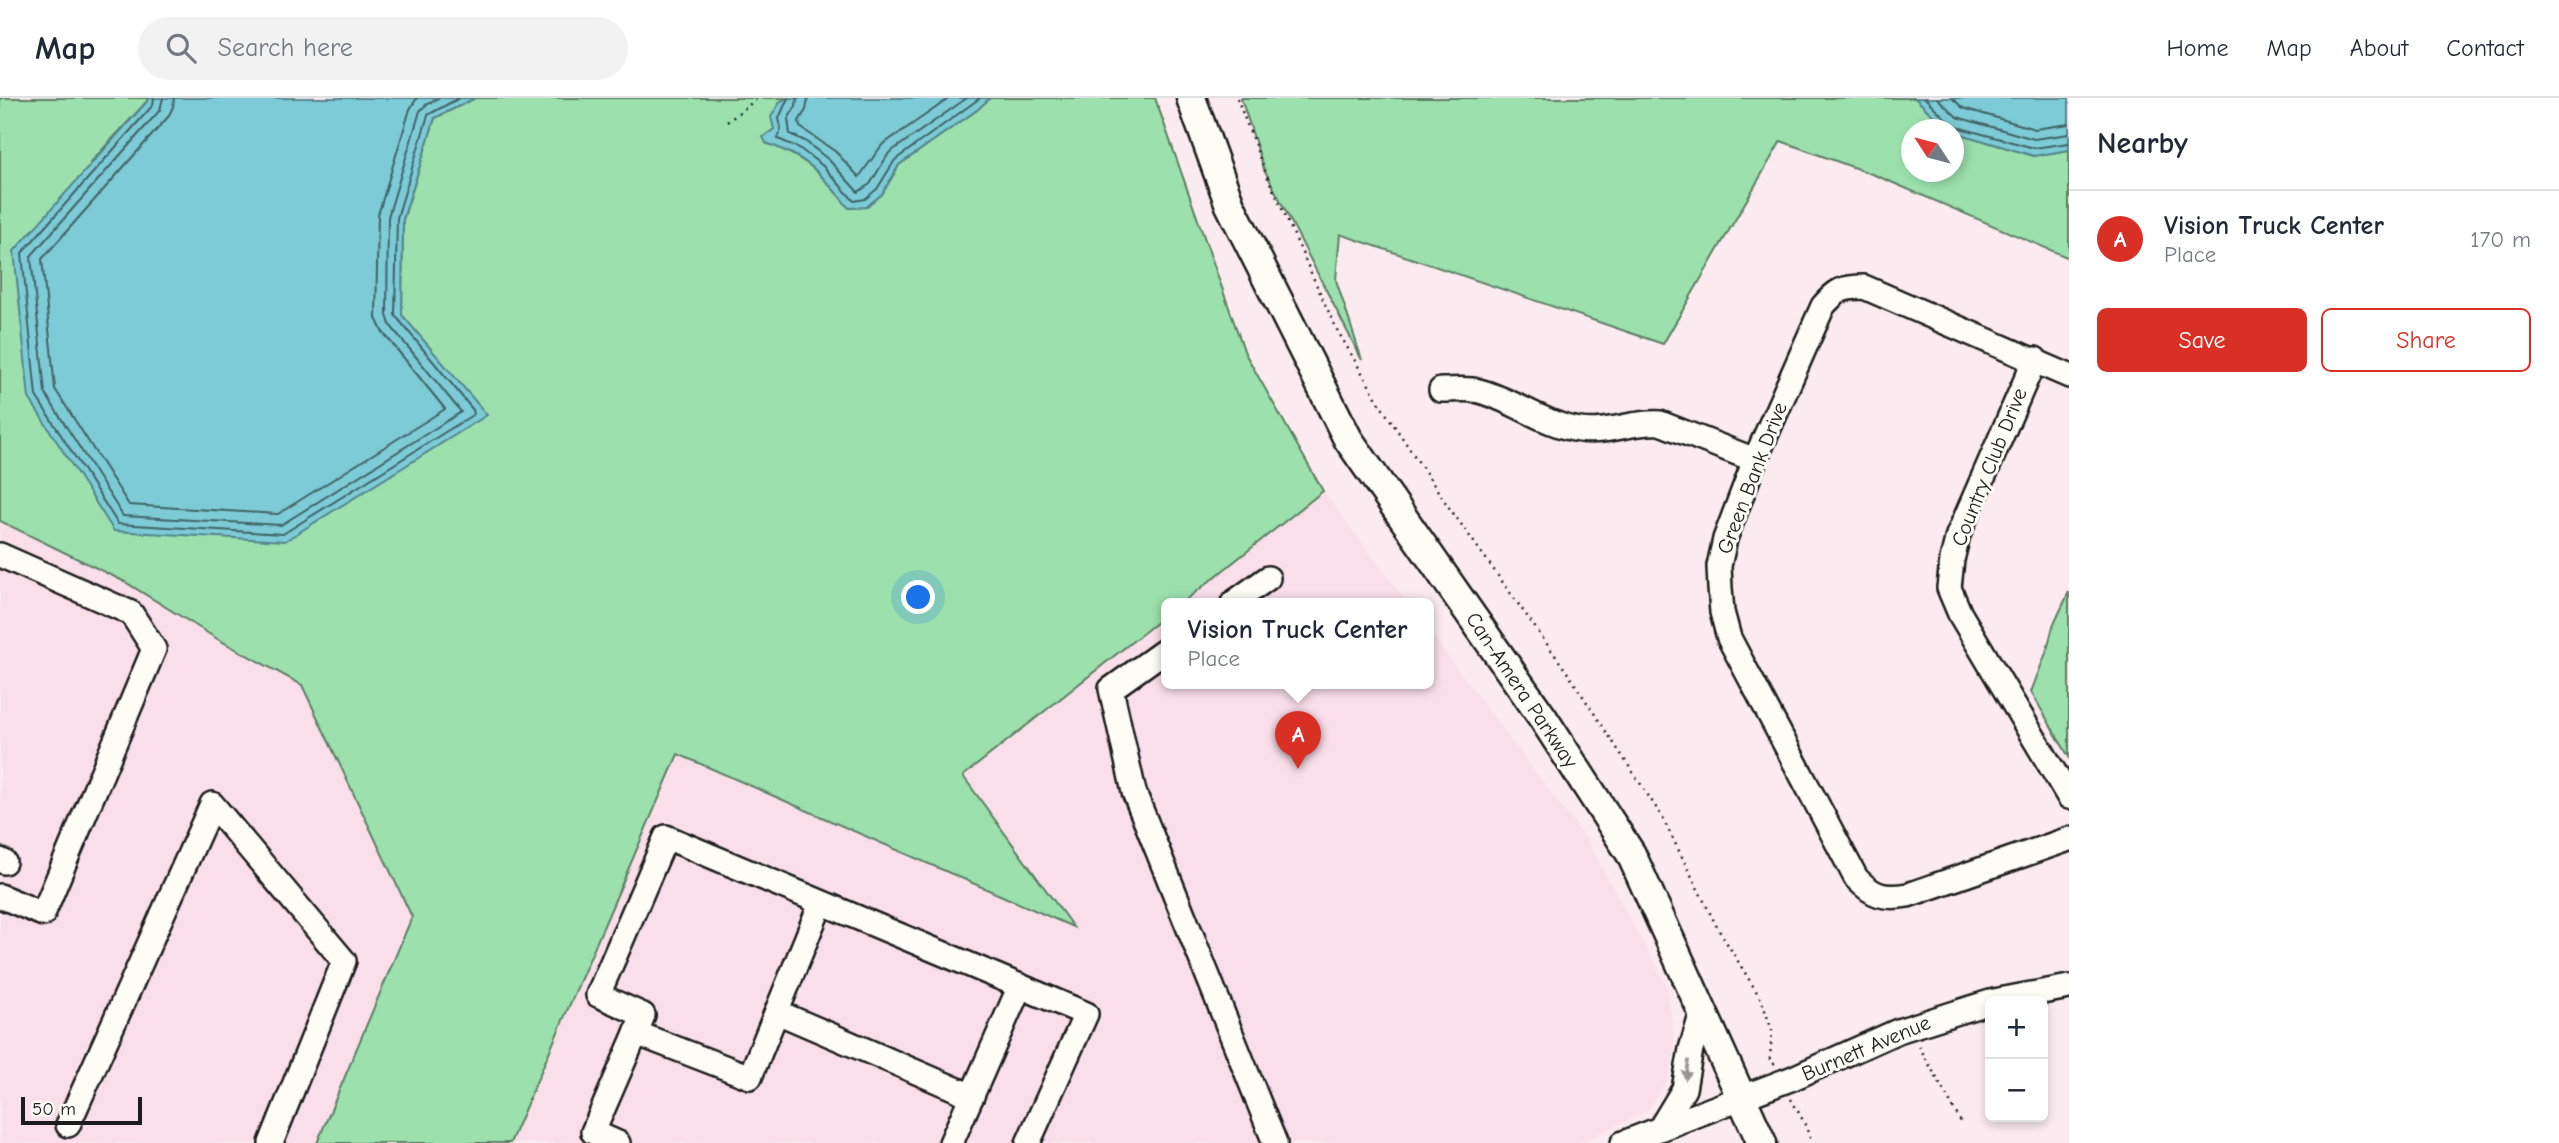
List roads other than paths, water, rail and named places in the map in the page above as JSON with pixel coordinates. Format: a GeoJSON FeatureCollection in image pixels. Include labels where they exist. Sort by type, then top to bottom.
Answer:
{"type":"FeatureCollection","features":[{"type":"Feature","properties":{"kind":"main road","name":"Can-Amera Parkway"},"geometry":{"type":"LineString","coordinates":[[1191,98],[1230,205],[1348,439],[1543,718],[1631,854],[1762,1143]]}},
{"type":"Feature","properties":{"kind":"street","name":"Green Bank Drive"},"geometry":{"type":"LineString","coordinates":[[2069,376],[1864,287],[1850,287],[1835,292],[1823,306],[1755,460],[1725,539],[1719,566],[1722,612],[1729,638],[1856,878],[1868,891],[1895,897],[2069,839]]}},
{"type":"Feature","properties":{"kind":"street","name":"Country Club Drive"},"geometry":{"type":"LineString","coordinates":[[2035,359],[1958,535],[1952,560],[1950,588],[1960,614],[2069,797]]}},
{"type":"Feature","properties":{"kind":"street"},"geometry":{"type":"LineString","coordinates":[[1441,390],[1478,391],[1580,430],[1601,430],[1643,422],[1660,423],[1755,460]]}},
{"type":"Feature","properties":{"kind":"street"},"geometry":{"type":"LineString","coordinates":[[0,555],[131,613],[154,649],[43,914],[0,896]]}},
{"type":"Feature","properties":{"kind":"street"},"geometry":{"type":"LineString","coordinates":[[1240,598],[1268,578]]}},
{"type":"Feature","properties":{"kind":"street"},"geometry":{"type":"LineString","coordinates":[[1161,653],[1111,689],[1134,792],[1275,1143]]}},
{"type":"Feature","properties":{"kind":"street"},"geometry":{"type":"LineString","coordinates":[[68,1125],[212,804],[344,961],[271,1143]]}},
{"type":"Feature","properties":{"kind":"street"},"geometry":{"type":"LineString","coordinates":[[618,1143],[593,1132],[643,1015],[598,995],[666,837],[1086,1014],[1028,1143]]}},
{"type":"Feature","properties":{"kind":"street"},"geometry":{"type":"LineString","coordinates":[[636,1033],[750,1077],[821,903]]}},
{"type":"Feature","properties":{"kind":"street"},"geometry":{"type":"LineString","coordinates":[[951,1143],[1020,986]]}},
{"type":"Feature","properties":{"kind":"street","name":"Burnett Avenue"},"geometry":{"type":"LineString","coordinates":[[2023,996],[2069,987]]}},
{"type":"Feature","properties":{"kind":"street","name":"Burnett Avenue"},"geometry":{"type":"LineString","coordinates":[[1623,1143],[1793,1078],[1898,1031],[1985,1004]]}},
{"type":"Feature","properties":{"kind":"street"},"geometry":{"type":"LineString","coordinates":[[1661,1127],[1684,1089],[1690,1049],[1703,1009]]}},
{"type":"Feature","properties":{"kind":"street"},"geometry":{"type":"LineString","coordinates":[[778,1012],[972,1096]]}},
{"type":"Feature","properties":{"kind":"water"},"geometry":{"type":"Polygon","coordinates":[[[150,98],[475,98],[435,118],[403,219],[402,315],[487,415],[285,541],[114,531],[29,398],[14,251],[150,98]]]}},
{"type":"Feature","properties":{"kind":"water"},"geometry":{"type":"Polygon","coordinates":[[[787,98],[990,98],[899,165],[882,194],[866,207],[849,208],[813,168],[794,155],[766,143],[763,137],[774,129],[771,117],[780,102],[787,98]]]}},
{"type":"Feature","properties":{"kind":"water"},"geometry":{"type":"Polygon","coordinates":[[[1915,98],[2069,98],[2069,150],[2034,156],[1964,135],[1964,119],[1937,119],[1915,98]]]}},
{"type":"Feature","properties":{"kind":"place","name":"Vision Truck Center"},"geometry":{"type":"Point","coordinates":[1298,769]}}]}
